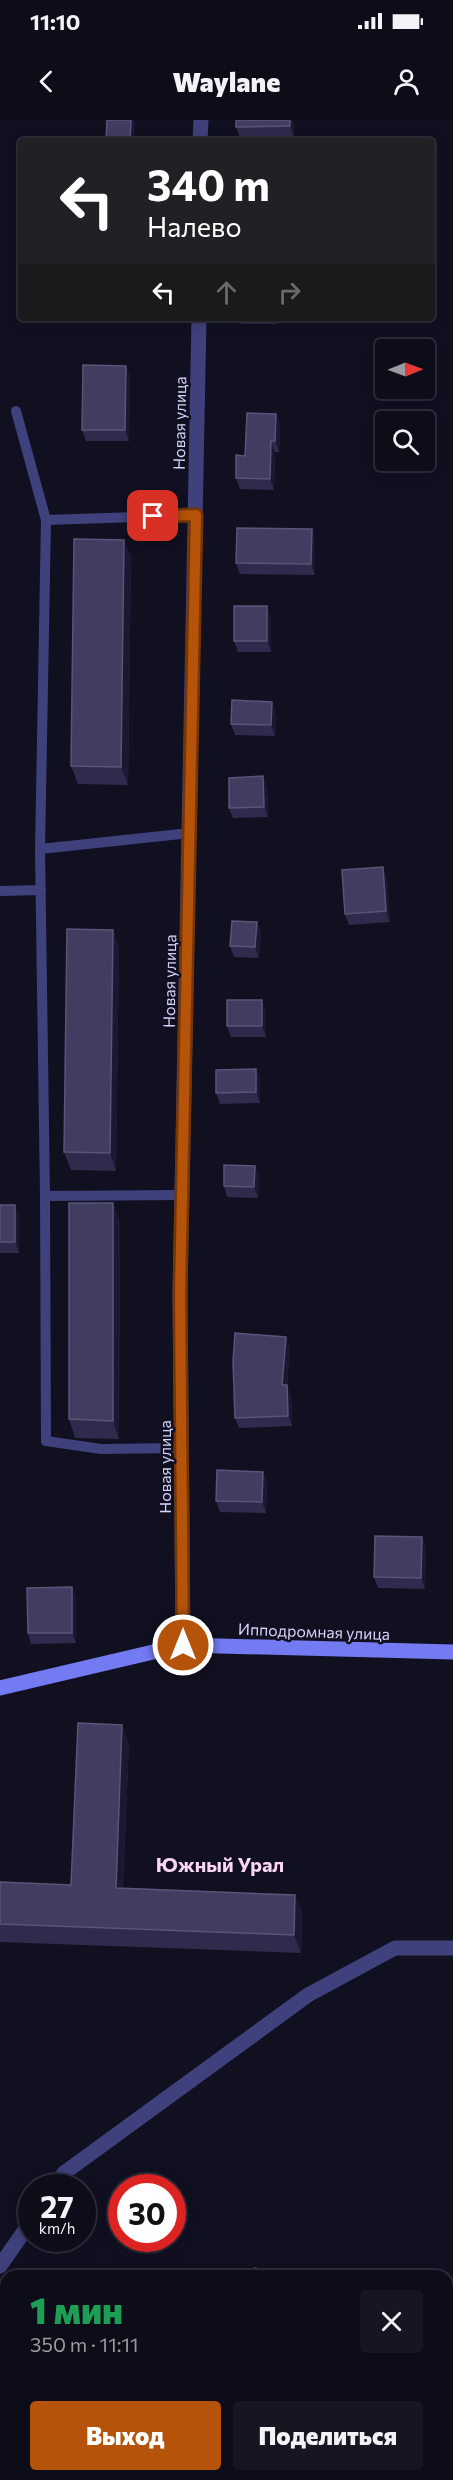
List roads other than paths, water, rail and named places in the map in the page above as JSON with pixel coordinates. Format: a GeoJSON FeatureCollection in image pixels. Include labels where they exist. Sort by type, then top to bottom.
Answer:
{"type":"FeatureCollection","features":[{"type":"Feature","properties":{"kind":"street"},"geometry":{"type":"LineString","coordinates":[[200,138],[201,120]]}},
{"type":"Feature","properties":{"kind":"street","name":"Новая улица"},"geometry":{"type":"LineString","coordinates":[[183,1645],[180,1293],[199,321]]}},
{"type":"Feature","properties":{"kind":"street","name":"Ипподромная улица"},"geometry":{"type":"LineString","coordinates":[[0,1688],[183,1645],[453,1652]]}},
{"type":"Feature","properties":{"kind":"street"},"geometry":{"type":"LineString","coordinates":[[63,2174],[308,1995],[395,1948],[453,1948]]}},
{"type":"Feature","properties":{"kind":"street"},"geometry":{"type":"LineString","coordinates":[[0,2266],[18,2240]]}},
{"type":"Feature","properties":{"kind":"lane"},"geometry":{"type":"LineString","coordinates":[[16,411],[46,520],[40,849],[46,1441],[101,1449],[182,1448]]}},
{"type":"Feature","properties":{"kind":"lane"},"geometry":{"type":"LineString","coordinates":[[46,520],[196,515]]}},
{"type":"Feature","properties":{"kind":"lane"},"geometry":{"type":"LineString","coordinates":[[40,849],[190,833]]}},
{"type":"Feature","properties":{"kind":"lane"},"geometry":{"type":"LineString","coordinates":[[0,891],[41,890]]}},
{"type":"Feature","properties":{"kind":"lane"},"geometry":{"type":"LineString","coordinates":[[45,1196],[182,1195]]}},
{"type":"Feature","properties":{"kind":"district","name":"Южный Урал"},"geometry":{"type":"Point","coordinates":[220,1864]}}]}
